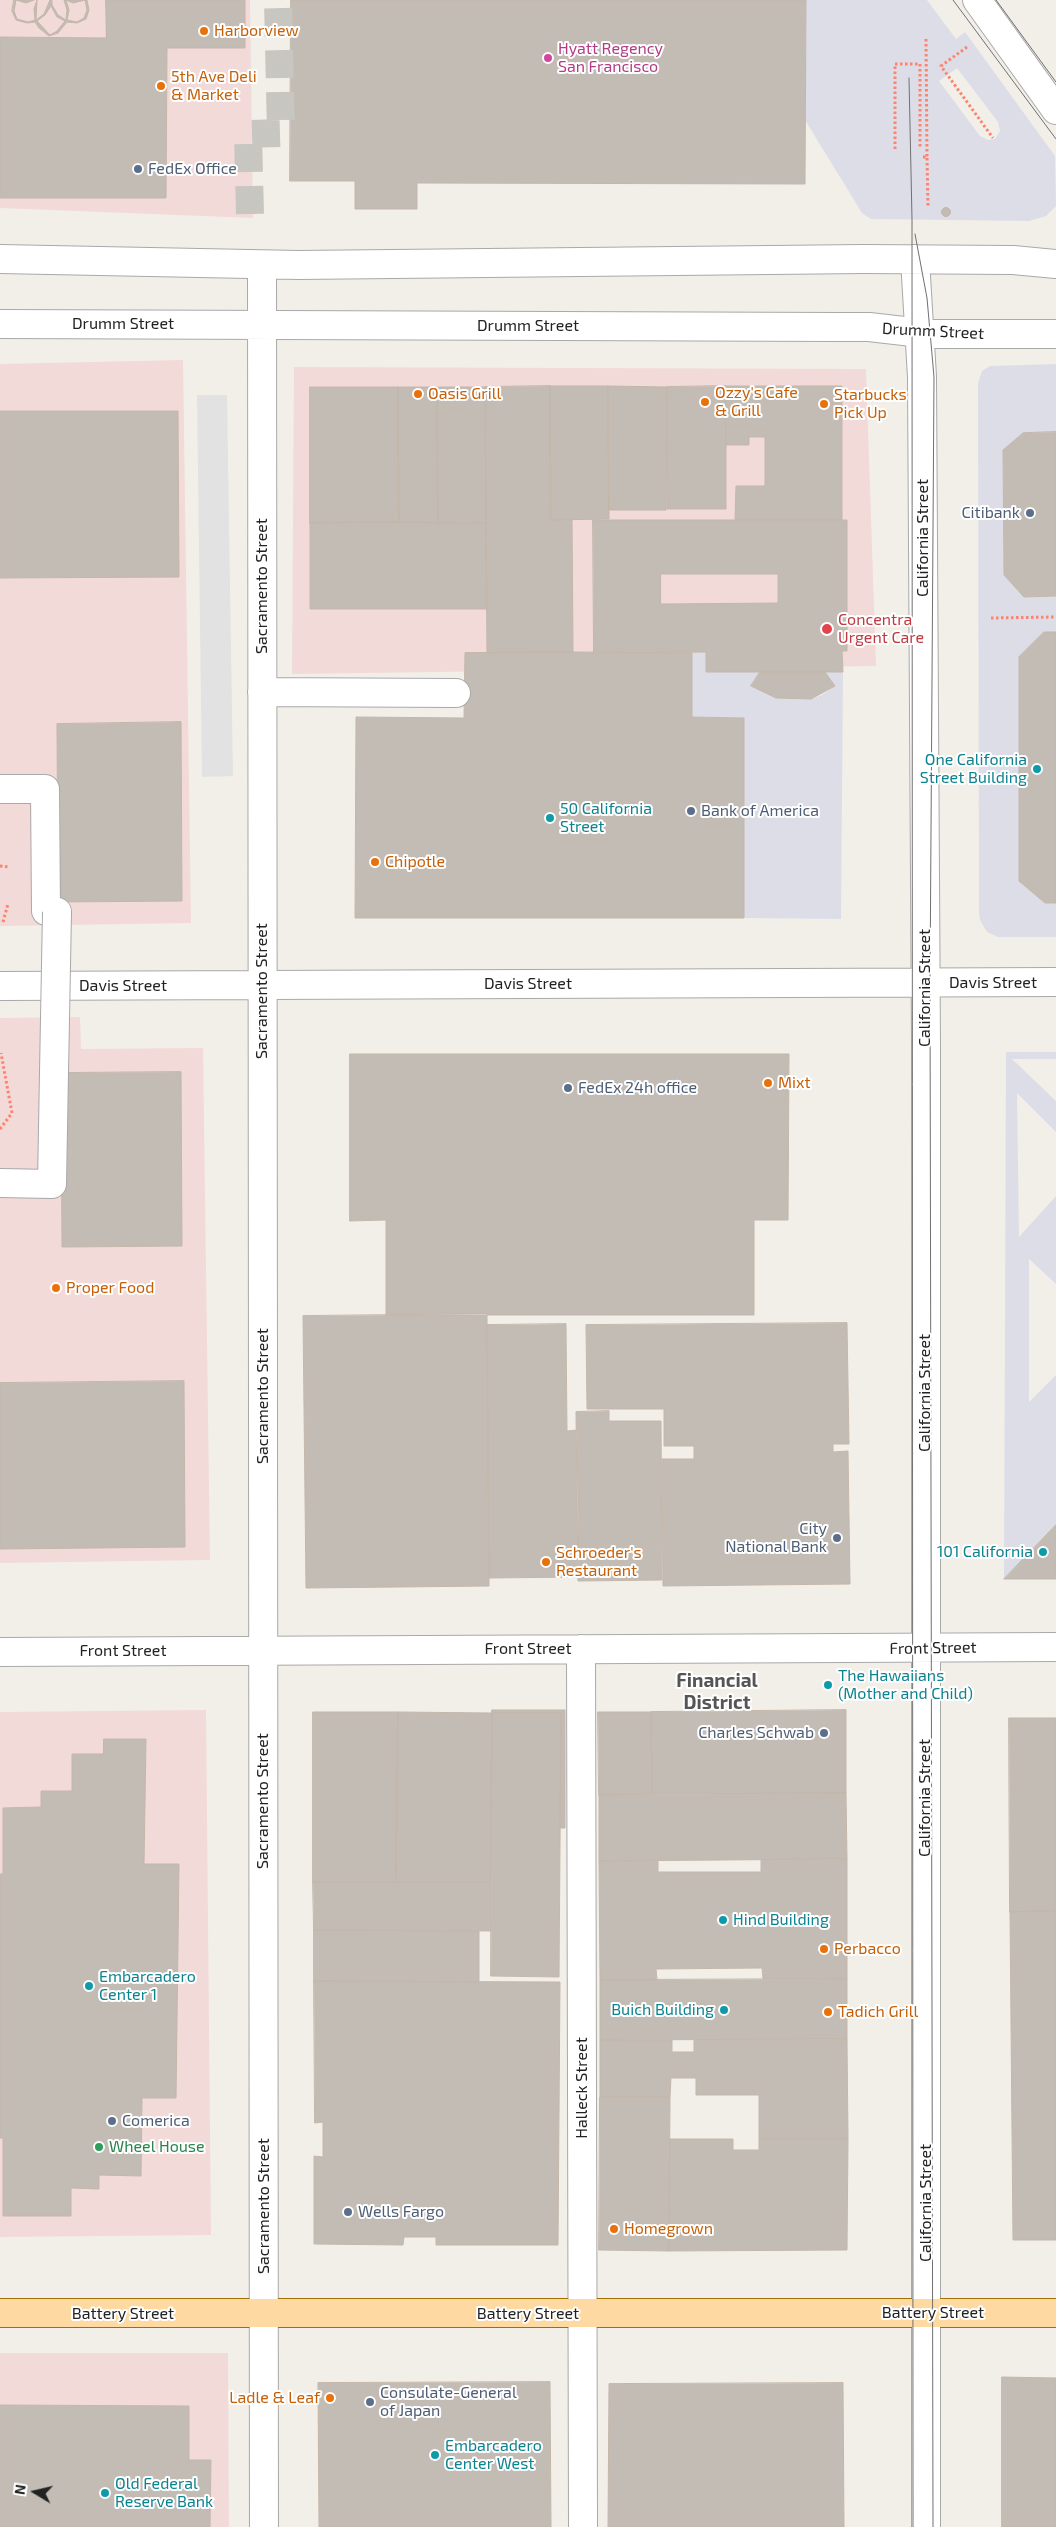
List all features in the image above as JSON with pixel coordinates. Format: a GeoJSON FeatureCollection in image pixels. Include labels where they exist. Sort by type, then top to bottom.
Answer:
{"type":"FeatureCollection","features":[{"type":"Feature","properties":{"kind":"main road","name":"Battery Street"},"geometry":{"type":"LineString","coordinates":[[0,2313],[1056,2313]]}},
{"type":"Feature","properties":{"kind":"street"},"geometry":{"type":"LineString","coordinates":[[976,0],[1056,110]]}},
{"type":"Feature","properties":{"kind":"street"},"geometry":{"type":"LineString","coordinates":[[0,259],[262,265],[915,260],[1014,260],[1056,264]]}},
{"type":"Feature","properties":{"kind":"street","name":"California Street"},"geometry":{"type":"LineString","coordinates":[[915,260],[922,377],[925,983],[926,2527]]}},
{"type":"Feature","properties":{"kind":"street","name":"Sacramento Street"},"geometry":{"type":"LineString","coordinates":[[262,265],[264,2527]]}},
{"type":"Feature","properties":{"kind":"street","name":"Drumm Street"},"geometry":{"type":"LineString","coordinates":[[0,324],[869,327],[920,333],[1056,334]]}},
{"type":"Feature","properties":{"kind":"street"},"geometry":{"type":"LineString","coordinates":[[262,692],[456,693]]}},
{"type":"Feature","properties":{"kind":"street"},"geometry":{"type":"LineString","coordinates":[[0,789],[45,788],[46,912],[57,912],[52,1184],[0,1183]]}},
{"type":"Feature","properties":{"kind":"street","name":"Davis Street"},"geometry":{"type":"LineString","coordinates":[[0,986],[1056,982]]}},
{"type":"Feature","properties":{"kind":"street","name":"Front Street"},"geometry":{"type":"LineString","coordinates":[[0,1652],[1056,1647]]}},
{"type":"Feature","properties":{"kind":"street","name":"Halleck Street"},"geometry":{"type":"LineString","coordinates":[[581,1649],[583,2527]]}},
{"type":"Feature","properties":{"kind":"path"},"geometry":{"type":"LineString","coordinates":[[926,39],[925,157],[928,206]]}},
{"type":"Feature","properties":{"kind":"path"},"geometry":{"type":"LineString","coordinates":[[957,55],[942,66],[994,138]]}},
{"type":"Feature","properties":{"kind":"path"},"geometry":{"type":"LineString","coordinates":[[895,149],[895,64],[920,64],[920,149]]}},
{"type":"Feature","properties":{"kind":"path"},"geometry":{"type":"LineString","coordinates":[[991,618],[1056,617]]}},
{"type":"Feature","properties":{"kind":"path"},"geometry":{"type":"LineString","coordinates":[[0,1129],[12,1113],[1,1053]]}},
{"type":"Feature","properties":{"kind":"shaded area"},"geometry":{"type":"Polygon","coordinates":[[[0,0],[250,0],[253,218],[0,208],[0,0]]]}},
{"type":"Feature","properties":{"kind":"shaded area"},"geometry":{"type":"Polygon","coordinates":[[[806,0],[927,0],[956,39],[965,32],[1055,156],[1056,206],[1046,216],[1029,221],[871,219],[862,213],[805,120],[806,0]],[[957,68],[939,81],[980,136],[988,140],[995,139],[1000,131],[998,122],[957,68]]]}},
{"type":"Feature","properties":{"kind":"shaded area"},"geometry":{"type":"Polygon","coordinates":[[[183,360],[191,923],[0,926],[0,364],[183,360]]]}},
{"type":"Feature","properties":{"kind":"shaded area"},"geometry":{"type":"Polygon","coordinates":[[[1056,364],[1056,432],[1023,433],[1003,450],[1004,575],[1024,597],[1056,596],[1056,632],[1044,632],[1019,658],[1019,881],[1045,903],[1056,903],[1056,937],[998,937],[987,932],[980,920],[979,912],[978,383],[982,371],[990,366],[1056,364]]]}},
{"type":"Feature","properties":{"kind":"shaded area"},"geometry":{"type":"Polygon","coordinates":[[[294,367],[866,369],[876,666],[292,674],[294,367]]]}},
{"type":"Feature","properties":{"kind":"shaded area"},"geometry":{"type":"Polygon","coordinates":[[[197,395],[227,395],[233,776],[202,777],[197,395]]]}},
{"type":"Feature","properties":{"kind":"shaded area"},"geometry":{"type":"Polygon","coordinates":[[[706,652],[706,672],[760,672],[751,686],[776,698],[811,699],[822,695],[835,686],[825,672],[843,672],[841,919],[744,918],[744,718],[692,717],[692,653],[706,652]]]}},
{"type":"Feature","properties":{"kind":"shaded area"},"geometry":{"type":"Polygon","coordinates":[[[80,1017],[81,1049],[203,1048],[210,1560],[0,1563],[0,1018],[80,1017]]]}},
{"type":"Feature","properties":{"kind":"shaded area"},"geometry":{"type":"Polygon","coordinates":[[[1006,1052],[1056,1052],[1056,1059],[1012,1059],[1056,1101],[1056,1132],[1017,1093],[1019,1237],[1056,1196],[1056,1284],[1029,1259],[1029,1402],[1056,1375],[1056,1525],[1004,1579],[1006,1052]]]}},
{"type":"Feature","properties":{"kind":"shaded area","name":"Embarcadero Center 1"},"geometry":{"type":"Polygon","coordinates":[[[206,1710],[211,2235],[0,2237],[0,1712],[206,1710]]]}},
{"type":"Feature","properties":{"kind":"shaded area","name":"Old Federal Reserve Bank"},"geometry":{"type":"Polygon","coordinates":[[[0,2353],[228,2353],[229,2527],[0,2527],[0,2353]]]}},
{"type":"Feature","properties":{"kind":"building"},"geometry":{"type":"Polygon","coordinates":[[[14,0],[16,0],[14,11],[17,19],[28,22],[35,20],[34,9],[37,0],[36,20],[44,14],[50,0],[52,0],[52,5],[58,15],[66,20],[67,10],[64,0],[66,0],[69,10],[67,20],[77,22],[84,18],[87,10],[85,0],[87,0],[89,10],[86,19],[77,23],[67,22],[58,33],[49,36],[35,22],[27,23],[16,20],[12,11],[14,0]],[[51,6],[45,15],[37,21],[50,35],[57,31],[65,21],[57,17],[51,6]]]}},
{"type":"Feature","properties":{"kind":"building"},"geometry":{"type":"Polygon","coordinates":[[[16,0],[34,0],[26,3],[16,0]]]}},
{"type":"Feature","properties":{"kind":"building"},"geometry":{"type":"Polygon","coordinates":[[[66,0],[85,0],[73,3],[66,0]]]}},
{"type":"Feature","properties":{"kind":"building"},"geometry":{"type":"Polygon","coordinates":[[[106,0],[245,0],[245,48],[167,48],[166,198],[0,198],[0,37],[106,38],[106,0]]]}},
{"type":"Feature","properties":{"kind":"building","name":"Hyatt Regency San Francisco"},"geometry":{"type":"Polygon","coordinates":[[[291,0],[806,0],[805,184],[417,183],[417,209],[355,209],[355,181],[290,181],[291,0]]]}},
{"type":"Feature","properties":{"kind":"building"},"geometry":{"type":"Polygon","coordinates":[[[946,207],[951,212],[946,217],[941,212],[946,207]]]}},
{"type":"Feature","properties":{"kind":"building"},"geometry":{"type":"Polygon","coordinates":[[[550,386],[608,386],[609,519],[551,520],[550,386]]]}},
{"type":"Feature","properties":{"kind":"building"},"geometry":{"type":"Polygon","coordinates":[[[550,386],[551,520],[572,519],[573,652],[487,653],[485,387],[550,386]]]}},
{"type":"Feature","properties":{"kind":"building"},"geometry":{"type":"Polygon","coordinates":[[[608,386],[667,387],[666,510],[609,510],[608,386]]]}},
{"type":"Feature","properties":{"kind":"building"},"geometry":{"type":"Polygon","coordinates":[[[726,386],[842,386],[842,520],[735,520],[736,486],[765,486],[765,437],[749,437],[749,445],[726,445],[726,386]]]}},
{"type":"Feature","properties":{"kind":"building"},"geometry":{"type":"Polygon","coordinates":[[[726,386],[726,509],[667,509],[667,387],[726,386]]]}},
{"type":"Feature","properties":{"kind":"building"},"geometry":{"type":"Polygon","coordinates":[[[310,387],[398,387],[399,522],[310,523],[310,387]]]}},
{"type":"Feature","properties":{"kind":"building"},"geometry":{"type":"Polygon","coordinates":[[[398,387],[437,387],[438,523],[399,522],[398,387]]]}},
{"type":"Feature","properties":{"kind":"building"},"geometry":{"type":"Polygon","coordinates":[[[437,387],[485,387],[486,523],[438,523],[437,387]]]}},
{"type":"Feature","properties":{"kind":"building"},"geometry":{"type":"Polygon","coordinates":[[[0,411],[178,411],[179,577],[0,578],[0,411]]]}},
{"type":"Feature","properties":{"kind":"building","name":"Citibank"},"geometry":{"type":"Polygon","coordinates":[[[1056,432],[1056,596],[1024,597],[1004,575],[1003,450],[1023,433],[1056,432]]]}},
{"type":"Feature","properties":{"kind":"building"},"geometry":{"type":"Polygon","coordinates":[[[593,520],[847,520],[847,651],[842,651],[843,672],[706,672],[706,652],[594,653],[593,520]],[[661,574],[661,604],[778,603],[778,574],[661,574]]]}},
{"type":"Feature","properties":{"kind":"building"},"geometry":{"type":"Polygon","coordinates":[[[310,523],[486,523],[487,609],[310,609],[310,523]]]}},
{"type":"Feature","properties":{"kind":"building","name":"One California Street Building"},"geometry":{"type":"Polygon","coordinates":[[[1044,632],[1056,632],[1056,903],[1045,903],[1019,881],[1019,657],[1044,632]]]}},
{"type":"Feature","properties":{"kind":"building","name":"50 California Street"},"geometry":{"type":"Polygon","coordinates":[[[465,653],[692,653],[692,717],[744,718],[744,918],[355,918],[356,717],[464,718],[465,653]]]}},
{"type":"Feature","properties":{"kind":"building"},"geometry":{"type":"Polygon","coordinates":[[[760,672],[825,672],[835,686],[811,699],[776,698],[751,686],[760,672]]]}},
{"type":"Feature","properties":{"kind":"building"},"geometry":{"type":"Polygon","coordinates":[[[181,722],[182,901],[58,902],[57,724],[181,722]]]}},
{"type":"Feature","properties":{"kind":"building"},"geometry":{"type":"Polygon","coordinates":[[[350,1054],[789,1054],[788,1220],[754,1220],[754,1315],[386,1315],[386,1220],[350,1221],[350,1054]]]}},
{"type":"Feature","properties":{"kind":"building"},"geometry":{"type":"Polygon","coordinates":[[[181,1072],[182,1246],[62,1247],[61,1073],[181,1072]]]}},
{"type":"Feature","properties":{"kind":"building"},"geometry":{"type":"Polygon","coordinates":[[[487,1314],[489,1586],[306,1588],[303,1316],[487,1314]]]}},
{"type":"Feature","properties":{"kind":"building"},"geometry":{"type":"Polygon","coordinates":[[[847,1323],[849,1444],[833,1444],[833,1452],[848,1451],[850,1584],[663,1586],[662,1459],[694,1459],[694,1446],[664,1446],[664,1409],[587,1409],[586,1325],[847,1323]]]}},
{"type":"Feature","properties":{"kind":"building"},"geometry":{"type":"Polygon","coordinates":[[[566,1324],[567,1431],[577,1430],[579,1577],[489,1578],[487,1325],[566,1324]]]}},
{"type":"Feature","properties":{"kind":"building"},"geometry":{"type":"Polygon","coordinates":[[[184,1381],[185,1547],[0,1549],[0,1383],[184,1381]]]}},
{"type":"Feature","properties":{"kind":"building"},"geometry":{"type":"Polygon","coordinates":[[[609,1411],[609,1421],[661,1421],[662,1580],[578,1581],[576,1412],[609,1411]]]}},
{"type":"Feature","properties":{"kind":"building","name":"101 California"},"geometry":{"type":"Polygon","coordinates":[[[1056,1525],[1056,1579],[1004,1579],[1056,1525]]]}},
{"type":"Feature","properties":{"kind":"building"},"geometry":{"type":"Polygon","coordinates":[[[492,1710],[565,1710],[565,1828],[560,1828],[561,1713],[492,1713],[492,1710]]]}},
{"type":"Feature","properties":{"kind":"building"},"geometry":{"type":"Polygon","coordinates":[[[846,1710],[846,1793],[652,1794],[651,1712],[846,1710]]]}},
{"type":"Feature","properties":{"kind":"building"},"geometry":{"type":"Polygon","coordinates":[[[313,1712],[398,1712],[396,1882],[313,1882],[313,1712]]]}},
{"type":"Feature","properties":{"kind":"building"},"geometry":{"type":"Polygon","coordinates":[[[398,1712],[492,1713],[491,1882],[396,1882],[398,1712]]]}},
{"type":"Feature","properties":{"kind":"building"},"geometry":{"type":"Polygon","coordinates":[[[598,1712],[651,1712],[652,1794],[599,1795],[598,1712]]]}},
{"type":"Feature","properties":{"kind":"building"},"geometry":{"type":"Polygon","coordinates":[[[492,1713],[561,1713],[559,1977],[491,1976],[492,1713]]]}},
{"type":"Feature","properties":{"kind":"building"},"geometry":{"type":"Polygon","coordinates":[[[1009,1718],[1056,1718],[1056,1911],[1010,1912],[1009,1718]]]}},
{"type":"Feature","properties":{"kind":"building","name":"Embarcadero Center 1"},"geometry":{"type":"Polygon","coordinates":[[[104,1739],[146,1739],[144,1864],[179,1864],[176,2098],[142,2098],[141,2176],[99,2175],[99,2189],[71,2188],[71,2216],[3,2216],[3,2138],[0,2138],[0,1874],[3,1874],[3,1808],[41,1807],[41,1791],[72,1791],[72,1754],[103,1754],[104,1739]]]}},
{"type":"Feature","properties":{"kind":"building"},"geometry":{"type":"Polygon","coordinates":[[[846,1793],[847,1859],[599,1861],[599,1795],[846,1793]]]}},
{"type":"Feature","properties":{"kind":"building","name":"Hind Building"},"geometry":{"type":"Polygon","coordinates":[[[847,1859],[847,1979],[763,1979],[762,1968],[656,1969],[657,1980],[600,1980],[599,1861],[658,1860],[658,1872],[761,1872],[761,1860],[847,1859]]]}},
{"type":"Feature","properties":{"kind":"building"},"geometry":{"type":"Polygon","coordinates":[[[313,1882],[491,1882],[491,1931],[314,1930],[313,1882]]]}},
{"type":"Feature","properties":{"kind":"building"},"geometry":{"type":"Polygon","coordinates":[[[1056,1911],[1056,2240],[1013,2240],[1010,1912],[1056,1911]]]}},
{"type":"Feature","properties":{"kind":"building"},"geometry":{"type":"Polygon","coordinates":[[[314,1930],[479,1931],[479,1982],[314,1981],[314,1930]]]}},
{"type":"Feature","properties":{"kind":"building","name":"Buich Building"},"geometry":{"type":"Polygon","coordinates":[[[847,1979],[847,2039],[600,2040],[600,1980],[847,1979]]]}},
{"type":"Feature","properties":{"kind":"building"},"geometry":{"type":"Polygon","coordinates":[[[314,1981],[560,1982],[558,2245],[436,2245],[436,2237],[404,2237],[403,2245],[314,2244],[314,2156],[323,2157],[323,2122],[315,2123],[314,1981]]]}},
{"type":"Feature","properties":{"kind":"building"},"geometry":{"type":"Polygon","coordinates":[[[847,2039],[848,2139],[759,2139],[759,2095],[696,2095],[696,2078],[671,2078],[670,2097],[600,2097],[600,2040],[672,2040],[672,2052],[694,2052],[694,2040],[847,2039]]]}},
{"type":"Feature","properties":{"kind":"building"},"geometry":{"type":"Polygon","coordinates":[[[600,2097],[670,2097],[669,2251],[599,2250],[600,2097]]]}},
{"type":"Feature","properties":{"kind":"building"},"geometry":{"type":"Polygon","coordinates":[[[670,2139],[733,2139],[733,2150],[759,2150],[759,2139],[848,2139],[847,2250],[669,2251],[670,2139]]]}},
{"type":"Feature","properties":{"kind":"building"},"geometry":{"type":"Polygon","coordinates":[[[1002,2377],[1056,2378],[1056,2527],[1002,2527],[1002,2377]]]}},
{"type":"Feature","properties":{"kind":"building","name":"Embarcadero Center West"},"geometry":{"type":"Polygon","coordinates":[[[550,2382],[551,2527],[319,2527],[318,2383],[550,2382]]]}},
{"type":"Feature","properties":{"kind":"building"},"geometry":{"type":"Polygon","coordinates":[[[843,2383],[844,2527],[608,2527],[609,2384],[843,2383]]]}},
{"type":"Feature","properties":{"kind":"building","name":"Old Federal Reserve Bank"},"geometry":{"type":"Polygon","coordinates":[[[0,2405],[189,2406],[189,2460],[211,2460],[210,2527],[0,2527],[0,2405]]]}},
{"type":"Feature","properties":{"kind":"tunnel"},"geometry":{"type":"LineString","coordinates":[[250,214],[248,134],[281,133],[278,0]]}},
{"type":"Feature","properties":{"kind":"tram line"},"geometry":{"type":"LineString","coordinates":[[953,0],[1056,139]]}},
{"type":"Feature","properties":{"kind":"tram line"},"geometry":{"type":"LineString","coordinates":[[996,0],[1056,82]]}},
{"type":"Feature","properties":{"kind":"tram line"},"geometry":{"type":"LineString","coordinates":[[909,78],[912,219],[913,2527]]}},
{"type":"Feature","properties":{"kind":"tram line"},"geometry":{"type":"LineString","coordinates":[[915,234],[927,298],[934,377],[930,983],[933,2527]]}},
{"type":"Feature","properties":{"kind":"place","name":"Harborview"},"geometry":{"type":"Point","coordinates":[204,31]}},
{"type":"Feature","properties":{"kind":"place","name":"Hyatt Regency San Francisco"},"geometry":{"type":"Point","coordinates":[548,58]}},
{"type":"Feature","properties":{"kind":"place","name":"5th Ave Deli & Market"},"geometry":{"type":"Point","coordinates":[161,86]}},
{"type":"Feature","properties":{"kind":"place","name":"FedEx Office"},"geometry":{"type":"Point","coordinates":[138,169]}},
{"type":"Feature","properties":{"kind":"place","name":"Oasis Grill"},"geometry":{"type":"Point","coordinates":[418,394]}},
{"type":"Feature","properties":{"kind":"place","name":"Ozzy's Cafe & Grill"},"geometry":{"type":"Point","coordinates":[705,402]}},
{"type":"Feature","properties":{"kind":"place","name":"Starbucks Pick Up"},"geometry":{"type":"Point","coordinates":[824,404]}},
{"type":"Feature","properties":{"kind":"place","name":"Citibank"},"geometry":{"type":"Point","coordinates":[1030,513]}},
{"type":"Feature","properties":{"kind":"place","name":"Concentra Urgent Care"},"geometry":{"type":"Point","coordinates":[827,629]}},
{"type":"Feature","properties":{"kind":"place","name":"One California Street Building"},"geometry":{"type":"Point","coordinates":[1037,769]}},
{"type":"Feature","properties":{"kind":"place","name":"Bank of America"},"geometry":{"type":"Point","coordinates":[691,811]}},
{"type":"Feature","properties":{"kind":"place","name":"50 California Street"},"geometry":{"type":"Point","coordinates":[550,818]}},
{"type":"Feature","properties":{"kind":"place","name":"Chipotle"},"geometry":{"type":"Point","coordinates":[375,862]}},
{"type":"Feature","properties":{"kind":"place","name":"Mixt"},"geometry":{"type":"Point","coordinates":[768,1083]}},
{"type":"Feature","properties":{"kind":"place","name":"FedEx 24h office"},"geometry":{"type":"Point","coordinates":[568,1088]}},
{"type":"Feature","properties":{"kind":"place","name":"Proper Food"},"geometry":{"type":"Point","coordinates":[56,1288]}},
{"type":"Feature","properties":{"kind":"place","name":"City National Bank"},"geometry":{"type":"Point","coordinates":[837,1538]}},
{"type":"Feature","properties":{"kind":"place","name":"101 California"},"geometry":{"type":"Point","coordinates":[1043,1552]}},
{"type":"Feature","properties":{"kind":"place","name":"Schroeder's Restaurant"},"geometry":{"type":"Point","coordinates":[546,1562]}},
{"type":"Feature","properties":{"kind":"place","name":"The Hawaiians (Mother and Child)"},"geometry":{"type":"Point","coordinates":[828,1685]}},
{"type":"Feature","properties":{"kind":"place","name":"Charles Schwab"},"geometry":{"type":"Point","coordinates":[824,1733]}},
{"type":"Feature","properties":{"kind":"place","name":"Hind Building"},"geometry":{"type":"Point","coordinates":[723,1920]}},
{"type":"Feature","properties":{"kind":"place","name":"Perbacco"},"geometry":{"type":"Point","coordinates":[824,1949]}},
{"type":"Feature","properties":{"kind":"place","name":"Embarcadero Center 1"},"geometry":{"type":"Point","coordinates":[89,1986]}},
{"type":"Feature","properties":{"kind":"place","name":"Buich Building"},"geometry":{"type":"Point","coordinates":[724,2010]}},
{"type":"Feature","properties":{"kind":"place","name":"Tadich Grill"},"geometry":{"type":"Point","coordinates":[828,2012]}},
{"type":"Feature","properties":{"kind":"place","name":"Comerica"},"geometry":{"type":"Point","coordinates":[112,2121]}},
{"type":"Feature","properties":{"kind":"place","name":"Wheel House"},"geometry":{"type":"Point","coordinates":[99,2147]}},
{"type":"Feature","properties":{"kind":"place","name":"Wells Fargo"},"geometry":{"type":"Point","coordinates":[348,2212]}},
{"type":"Feature","properties":{"kind":"place","name":"Homegrown"},"geometry":{"type":"Point","coordinates":[614,2229]}},
{"type":"Feature","properties":{"kind":"place","name":"Ladle & Leaf"},"geometry":{"type":"Point","coordinates":[330,2398]}},
{"type":"Feature","properties":{"kind":"place","name":"Consulate-General of Japan"},"geometry":{"type":"Point","coordinates":[370,2402]}},
{"type":"Feature","properties":{"kind":"place","name":"Embarcadero Center West"},"geometry":{"type":"Point","coordinates":[435,2455]}},
{"type":"Feature","properties":{"kind":"place","name":"Old Federal Reserve Bank"},"geometry":{"type":"Point","coordinates":[105,2493]}},
{"type":"Feature","properties":{"kind":"district","name":"Financial District"},"geometry":{"type":"Point","coordinates":[717,1692]}}]}
